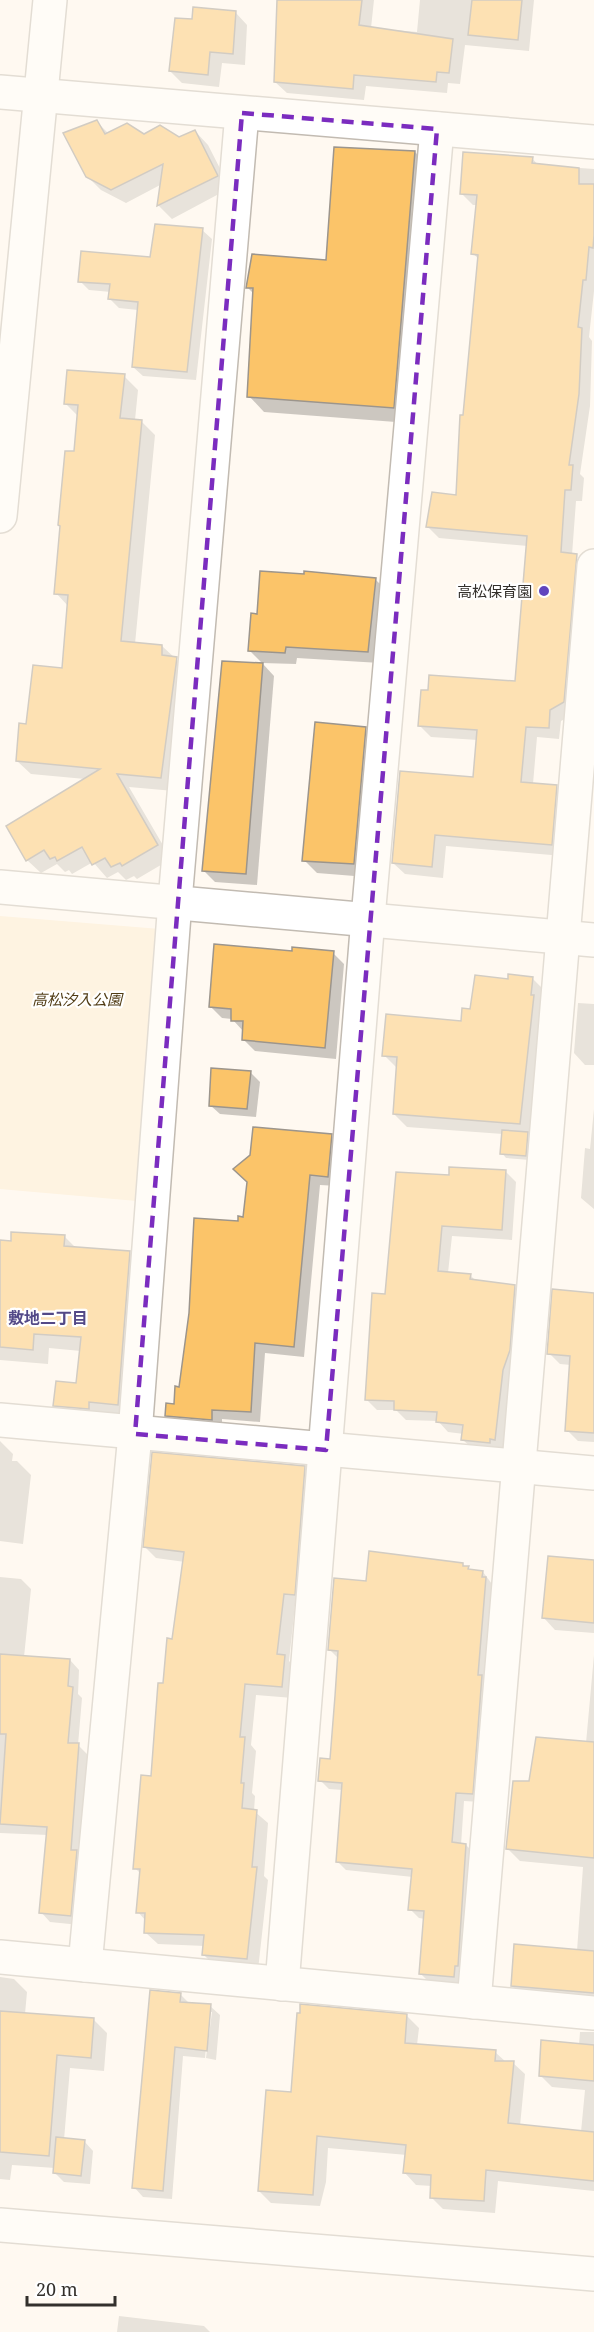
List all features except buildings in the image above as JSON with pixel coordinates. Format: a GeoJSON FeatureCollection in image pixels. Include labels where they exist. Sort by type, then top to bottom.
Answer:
{"type":"FeatureCollection","features":[{"type":"Feature","properties":{"kind":"street"},"geometry":{"type":"LineString","coordinates":[[0,516],[50,0]]}},
{"type":"Feature","properties":{"kind":"street"},"geometry":{"type":"LineString","coordinates":[[0,92],[594,142]]}},
{"type":"Feature","properties":{"kind":"street"},"geometry":{"type":"LineString","coordinates":[[85,1965],[135,1434],[175,901],[242,113]]}},
{"type":"Feature","properties":{"kind":"street"},"geometry":{"type":"LineString","coordinates":[[282,1984],[368,918],[437,129]]}},
{"type":"Feature","properties":{"kind":"street"},"geometry":{"type":"LineString","coordinates":[[474,2002],[519,1467],[579,938],[594,566]]}},
{"type":"Feature","properties":{"kind":"street"},"geometry":{"type":"LineString","coordinates":[[0,887],[579,938]]}},
{"type":"Feature","properties":{"kind":"street"},"geometry":{"type":"LineString","coordinates":[[0,1420],[135,1434],[594,1473]]}},
{"type":"Feature","properties":{"kind":"street"},"geometry":{"type":"LineString","coordinates":[[0,1957],[594,2013]]}},
{"type":"Feature","properties":{"kind":"street"},"geometry":{"type":"LineString","coordinates":[[0,2225],[594,2274]]}},
{"type":"Feature","properties":{"kind":"highlighted area"},"geometry":{"type":"Polygon","coordinates":[[[242,113],[437,129],[326,1450],[135,1434],[242,113]]]}},
{"type":"Feature","properties":{"kind":"green space","name":"高松汐入公園"},"geometry":{"type":"Polygon","coordinates":[[[0,916],[160,929],[137,1201],[0,1189],[0,916]]]}},
{"type":"Feature","properties":{"kind":"place","name":"高松保育園"},"geometry":{"type":"Point","coordinates":[544,591]}},
{"type":"Feature","properties":{"kind":"district","name":"敷地二丁目"},"geometry":{"type":"Point","coordinates":[48,1318]}}]}
